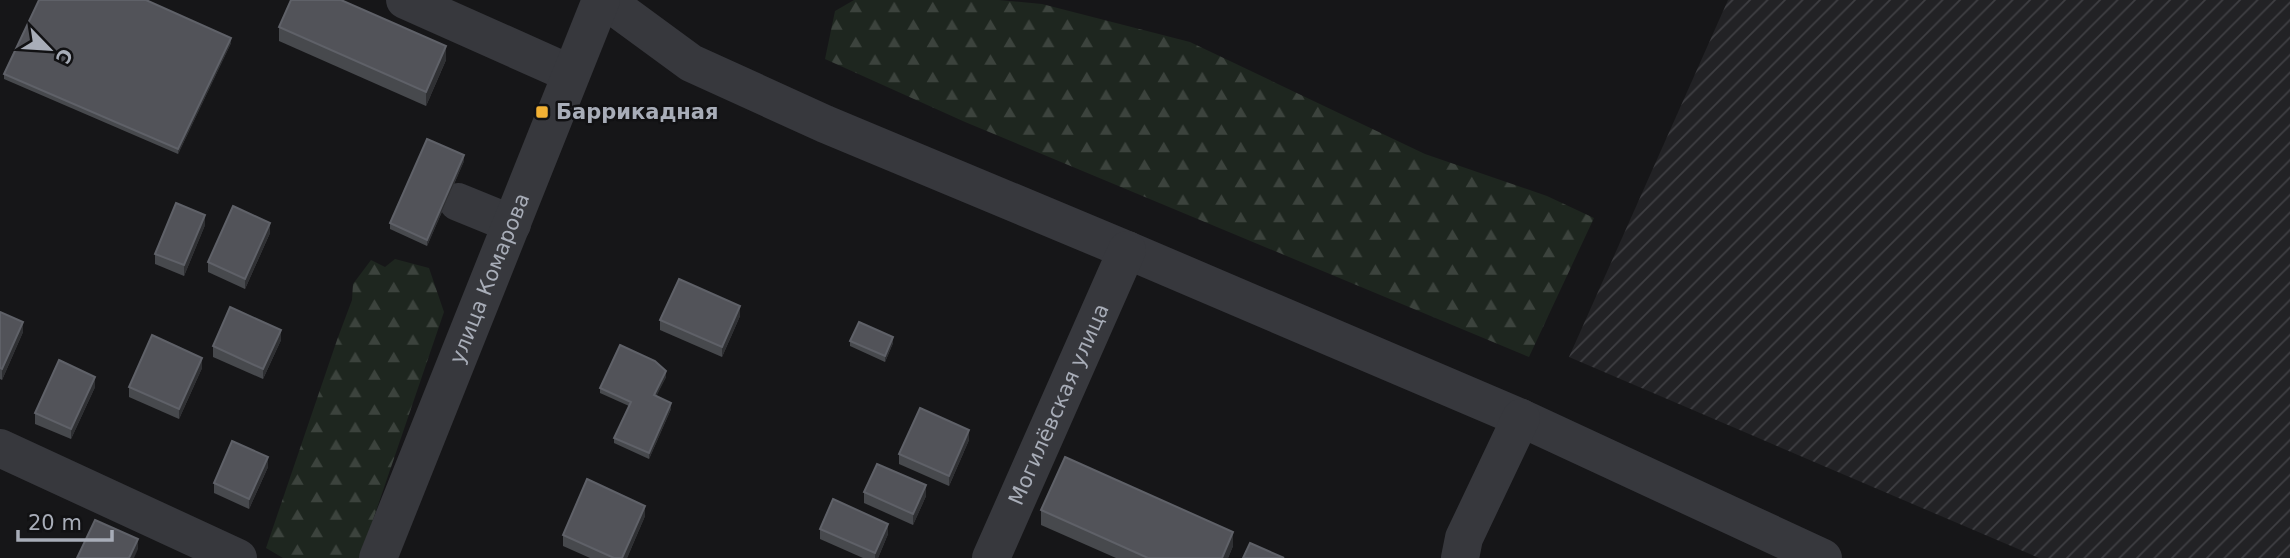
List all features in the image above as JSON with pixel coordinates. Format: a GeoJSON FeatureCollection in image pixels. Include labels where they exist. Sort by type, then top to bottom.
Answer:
{"type":"FeatureCollection","features":[{"type":"Feature","properties":{"kind":"street"},"geometry":{"type":"LineString","coordinates":[[405,0],[571,74]]}},
{"type":"Feature","properties":{"kind":"street"},"geometry":{"type":"LineString","coordinates":[[603,0],[691,63],[825,124],[1521,418],[1823,558]]}},
{"type":"Feature","properties":{"kind":"street","name":"улица Комарова"},"geometry":{"type":"LineString","coordinates":[[378,558],[603,0]]}},
{"type":"Feature","properties":{"kind":"street"},"geometry":{"type":"LineString","coordinates":[[458,202],[512,224]]}},
{"type":"Feature","properties":{"kind":"street","name":"Могилёвская улица"},"geometry":{"type":"LineString","coordinates":[[991,558],[1127,250]]}},
{"type":"Feature","properties":{"kind":"street"},"geometry":{"type":"LineString","coordinates":[[1460,558],[1464,538],[1521,418]]}},
{"type":"Feature","properties":{"kind":"street"},"geometry":{"type":"LineString","coordinates":[[13,453],[238,558]]}},
{"type":"Feature","properties":{"kind":"shaded area"},"geometry":{"type":"Polygon","coordinates":[[[1728,0],[2290,0],[2290,558],[2039,558],[1569,357],[1728,0]]]}},
{"type":"Feature","properties":{"kind":"green space"},"geometry":{"type":"Polygon","coordinates":[[[854,0],[999,0],[1042,4],[1190,42],[1425,154],[1547,196],[1594,218],[1529,357],[965,122],[825,59],[835,11],[854,0]]]}},
{"type":"Feature","properties":{"kind":"green space"},"geometry":{"type":"Polygon","coordinates":[[[395,259],[429,268],[444,312],[360,558],[283,558],[266,548],[352,300],[353,284],[371,260],[385,267],[395,259]]]}},
{"type":"Feature","properties":{"kind":"building"},"geometry":{"type":"Polygon","coordinates":[[[39,0],[146,0],[231,38],[178,149],[4,74],[39,0]]]}},
{"type":"Feature","properties":{"kind":"building"},"geometry":{"type":"Polygon","coordinates":[[[291,0],[341,0],[446,46],[426,92],[279,27],[291,0]]]}},
{"type":"Feature","properties":{"kind":"building"},"geometry":{"type":"Polygon","coordinates":[[[427,139],[464,155],[427,240],[390,223],[427,139]]]}},
{"type":"Feature","properties":{"kind":"building"},"geometry":{"type":"Polygon","coordinates":[[[176,203],[205,215],[184,265],[155,254],[176,203]]]}},
{"type":"Feature","properties":{"kind":"building"},"geometry":{"type":"Polygon","coordinates":[[[233,206],[270,223],[245,279],[208,262],[233,206]]]}},
{"type":"Feature","properties":{"kind":"building"},"geometry":{"type":"Polygon","coordinates":[[[679,279],[740,306],[722,347],[660,320],[679,279]]]}},
{"type":"Feature","properties":{"kind":"building"},"geometry":{"type":"Polygon","coordinates":[[[230,307],[281,330],[263,369],[213,346],[230,307]]]}},
{"type":"Feature","properties":{"kind":"building"},"geometry":{"type":"Polygon","coordinates":[[[0,312],[23,322],[2,369],[0,368],[0,312]]]}},
{"type":"Feature","properties":{"kind":"building"},"geometry":{"type":"Polygon","coordinates":[[[859,322],[893,337],[885,356],[850,341],[859,322]]]}},
{"type":"Feature","properties":{"kind":"building"},"geometry":{"type":"Polygon","coordinates":[[[152,335],[202,358],[179,409],[129,387],[152,335]]]}},
{"type":"Feature","properties":{"kind":"building"},"geometry":{"type":"Polygon","coordinates":[[[620,345],[655,361],[666,371],[654,395],[671,403],[649,453],[614,438],[631,402],[600,388],[620,345]]]}},
{"type":"Feature","properties":{"kind":"building"},"geometry":{"type":"Polygon","coordinates":[[[59,360],[95,377],[71,429],[35,413],[59,360]]]}},
{"type":"Feature","properties":{"kind":"building"},"geometry":{"type":"Polygon","coordinates":[[[920,408],[969,430],[949,476],[899,454],[920,408]]]}},
{"type":"Feature","properties":{"kind":"building"},"geometry":{"type":"Polygon","coordinates":[[[232,441],[268,457],[249,499],[214,483],[232,441]]]}},
{"type":"Feature","properties":{"kind":"building"},"geometry":{"type":"Polygon","coordinates":[[[1065,457],[1233,532],[1222,558],[1148,558],[1041,510],[1065,457]]]}},
{"type":"Feature","properties":{"kind":"building"},"geometry":{"type":"Polygon","coordinates":[[[877,464],[926,485],[913,514],[864,492],[877,464]]]}},
{"type":"Feature","properties":{"kind":"building"},"geometry":{"type":"Polygon","coordinates":[[[587,479],[645,506],[622,558],[614,558],[563,535],[587,479]]]}},
{"type":"Feature","properties":{"kind":"building"},"geometry":{"type":"Polygon","coordinates":[[[833,499],[888,524],[875,553],[820,529],[833,499]]]}},
{"type":"Feature","properties":{"kind":"building"},"geometry":{"type":"Polygon","coordinates":[[[95,520],[138,539],[129,558],[77,558],[95,520]]]}},
{"type":"Feature","properties":{"kind":"building"},"geometry":{"type":"Polygon","coordinates":[[[1250,543],[1284,558],[1243,558],[1250,543]]]}},
{"type":"Feature","properties":{"kind":"place","name":"Баррикадная"},"geometry":{"type":"Point","coordinates":[542,112]}}]}
